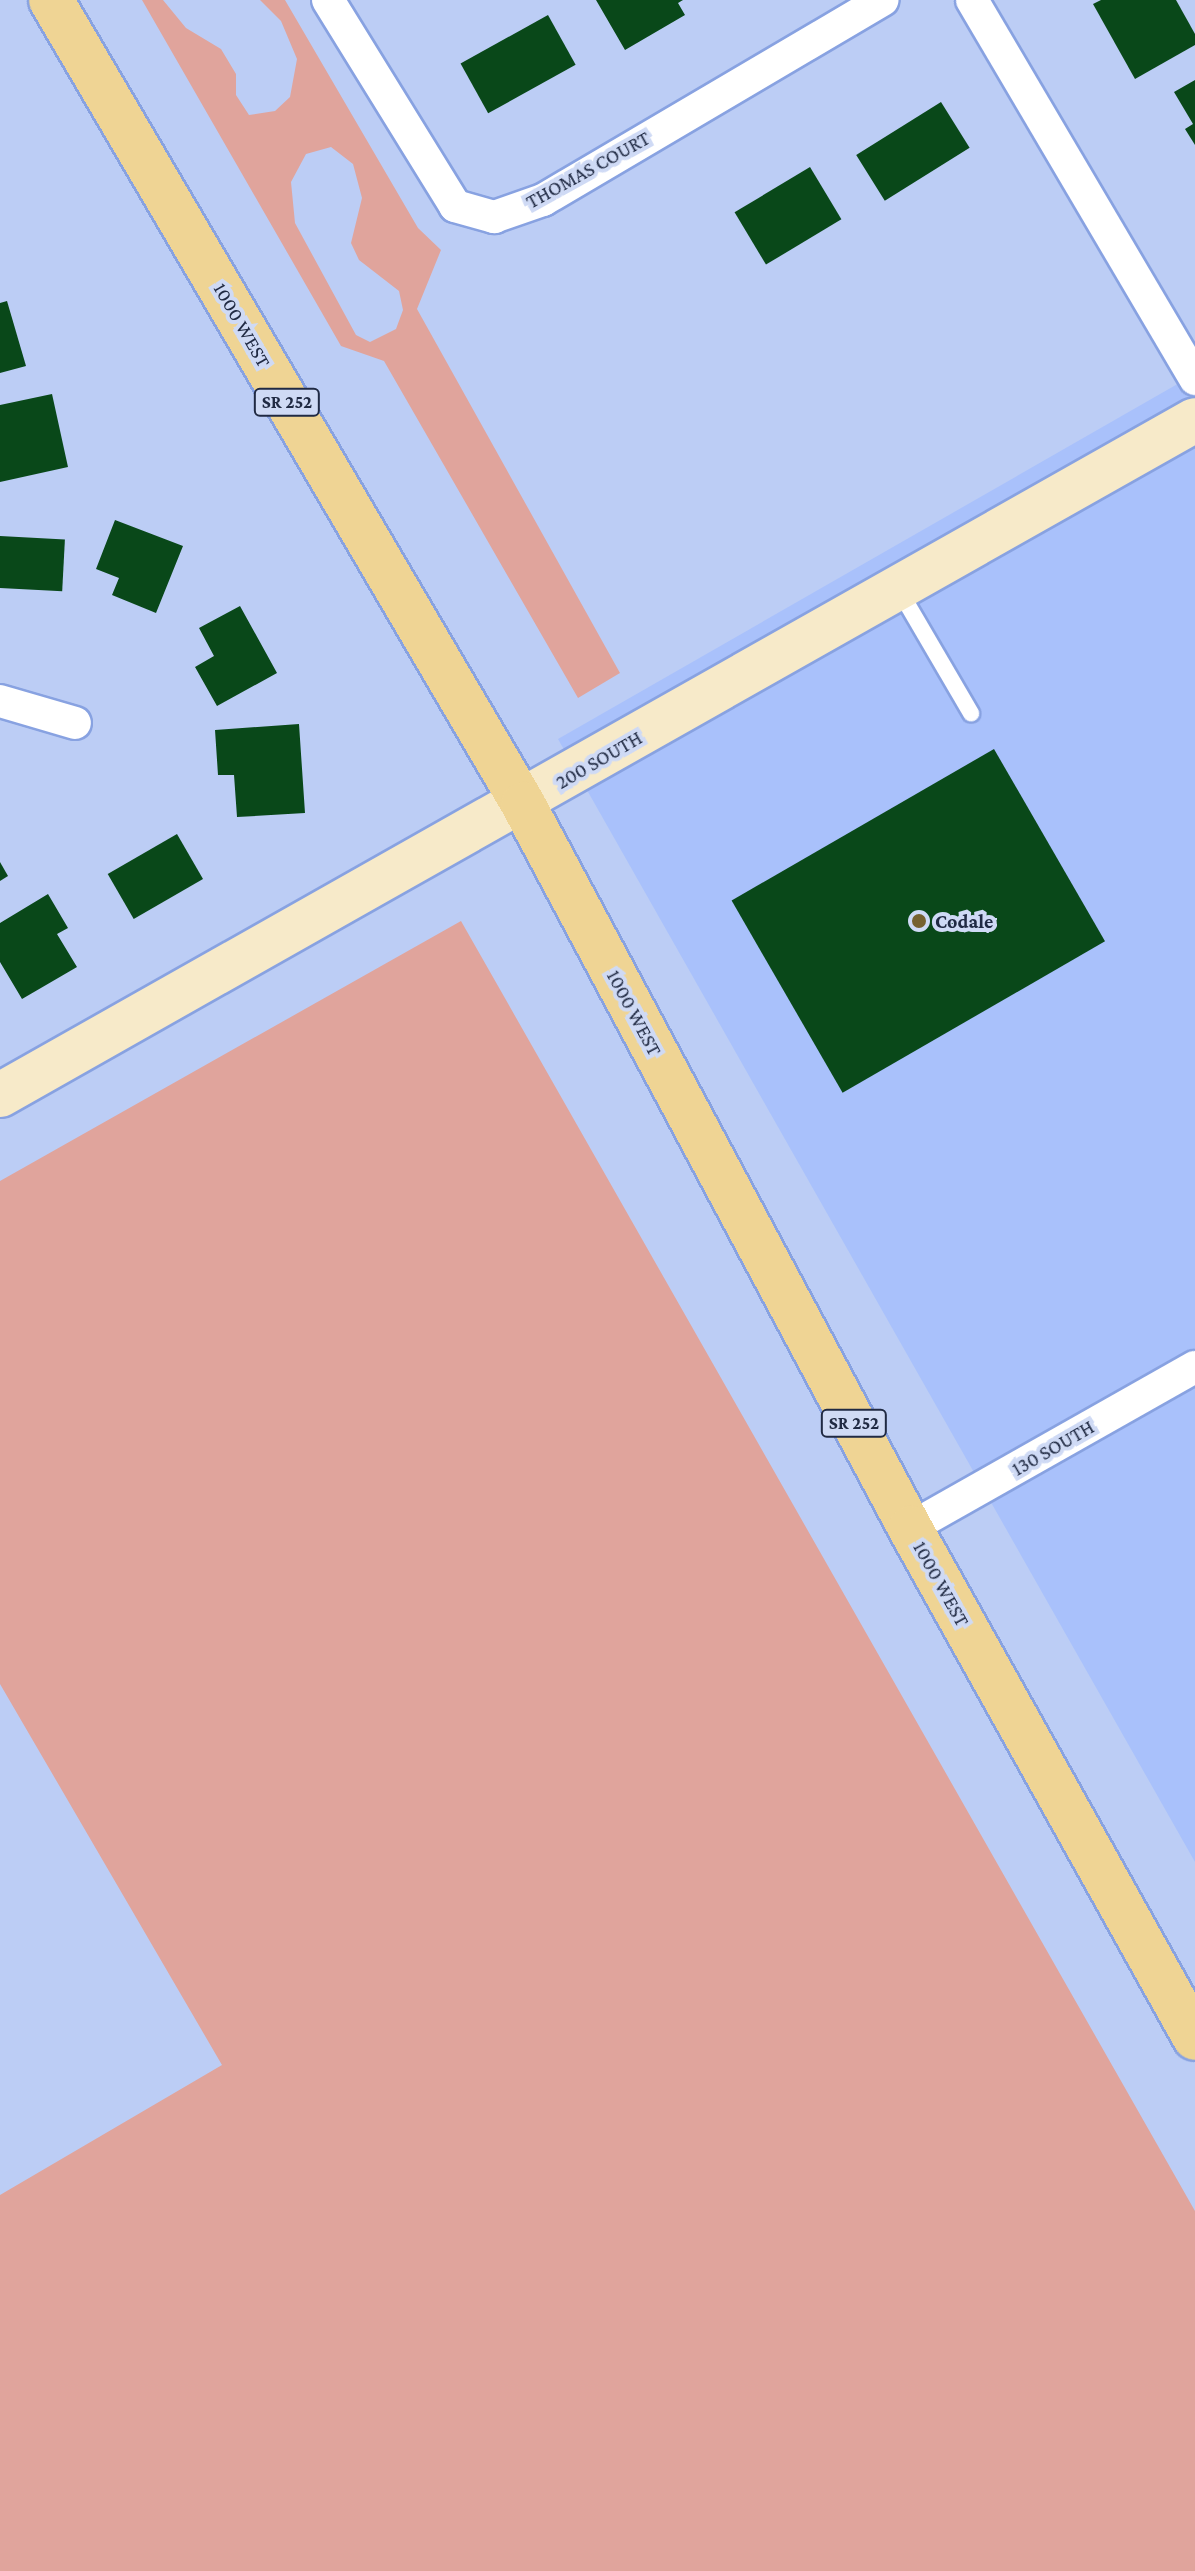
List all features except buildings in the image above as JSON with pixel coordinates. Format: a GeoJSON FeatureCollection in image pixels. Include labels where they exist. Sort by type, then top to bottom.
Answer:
{"type":"FeatureCollection","features":[{"type":"Feature","properties":{"kind":"main road","name":"1000 WEST"},"geometry":{"type":"LineString","coordinates":[[51,0],[523,804],[910,1528],[1195,2038]]}},
{"type":"Feature","properties":{"kind":"street","name":"THOMAS COURT"},"geometry":{"type":"LineString","coordinates":[[328,0],[455,206],[494,217],[543,200],[882,0]]}},
{"type":"Feature","properties":{"kind":"street"},"geometry":{"type":"LineString","coordinates":[[972,0],[1195,379]]}},
{"type":"Feature","properties":{"kind":"street","name":"200 SOUTH"},"geometry":{"type":"LineString","coordinates":[[0,1095],[523,804],[1195,420]]}},
{"type":"Feature","properties":{"kind":"street"},"geometry":{"type":"LineString","coordinates":[[0,701],[75,723]]}},
{"type":"Feature","properties":{"kind":"street","name":"130 SOUTH"},"geometry":{"type":"LineString","coordinates":[[910,1528],[1195,1367]]}},
{"type":"Feature","properties":{"kind":"lane"},"geometry":{"type":"LineString","coordinates":[[898,589],[971,713]]}},
{"type":"Feature","properties":{"kind":"shaded area"},"geometry":{"type":"Polygon","coordinates":[[[142,0],[163,0],[186,28],[221,49],[236,74],[236,95],[249,115],[275,111],[290,97],[297,59],[281,21],[260,0],[285,0],[418,228],[441,250],[417,309],[620,673],[578,698],[384,361],[341,346],[142,0]],[[331,147],[306,154],[291,182],[295,223],[356,335],[370,342],[396,329],[403,310],[399,291],[359,260],[351,243],[362,198],[353,164],[331,147]]]}},
{"type":"Feature","properties":{"kind":"shaded area"},"geometry":{"type":"Polygon","coordinates":[[[1195,374],[1195,1862],[558,739],[1195,374]]]}},
{"type":"Feature","properties":{"kind":"shaded area"},"geometry":{"type":"Polygon","coordinates":[[[461,921],[1195,2211],[1195,2571],[0,2571],[0,2195],[222,2065],[0,1684],[0,1181],[461,921]]]}},
{"type":"Feature","properties":{"kind":"place","name":"Codale"},"geometry":{"type":"Point","coordinates":[919,921]}}]}
